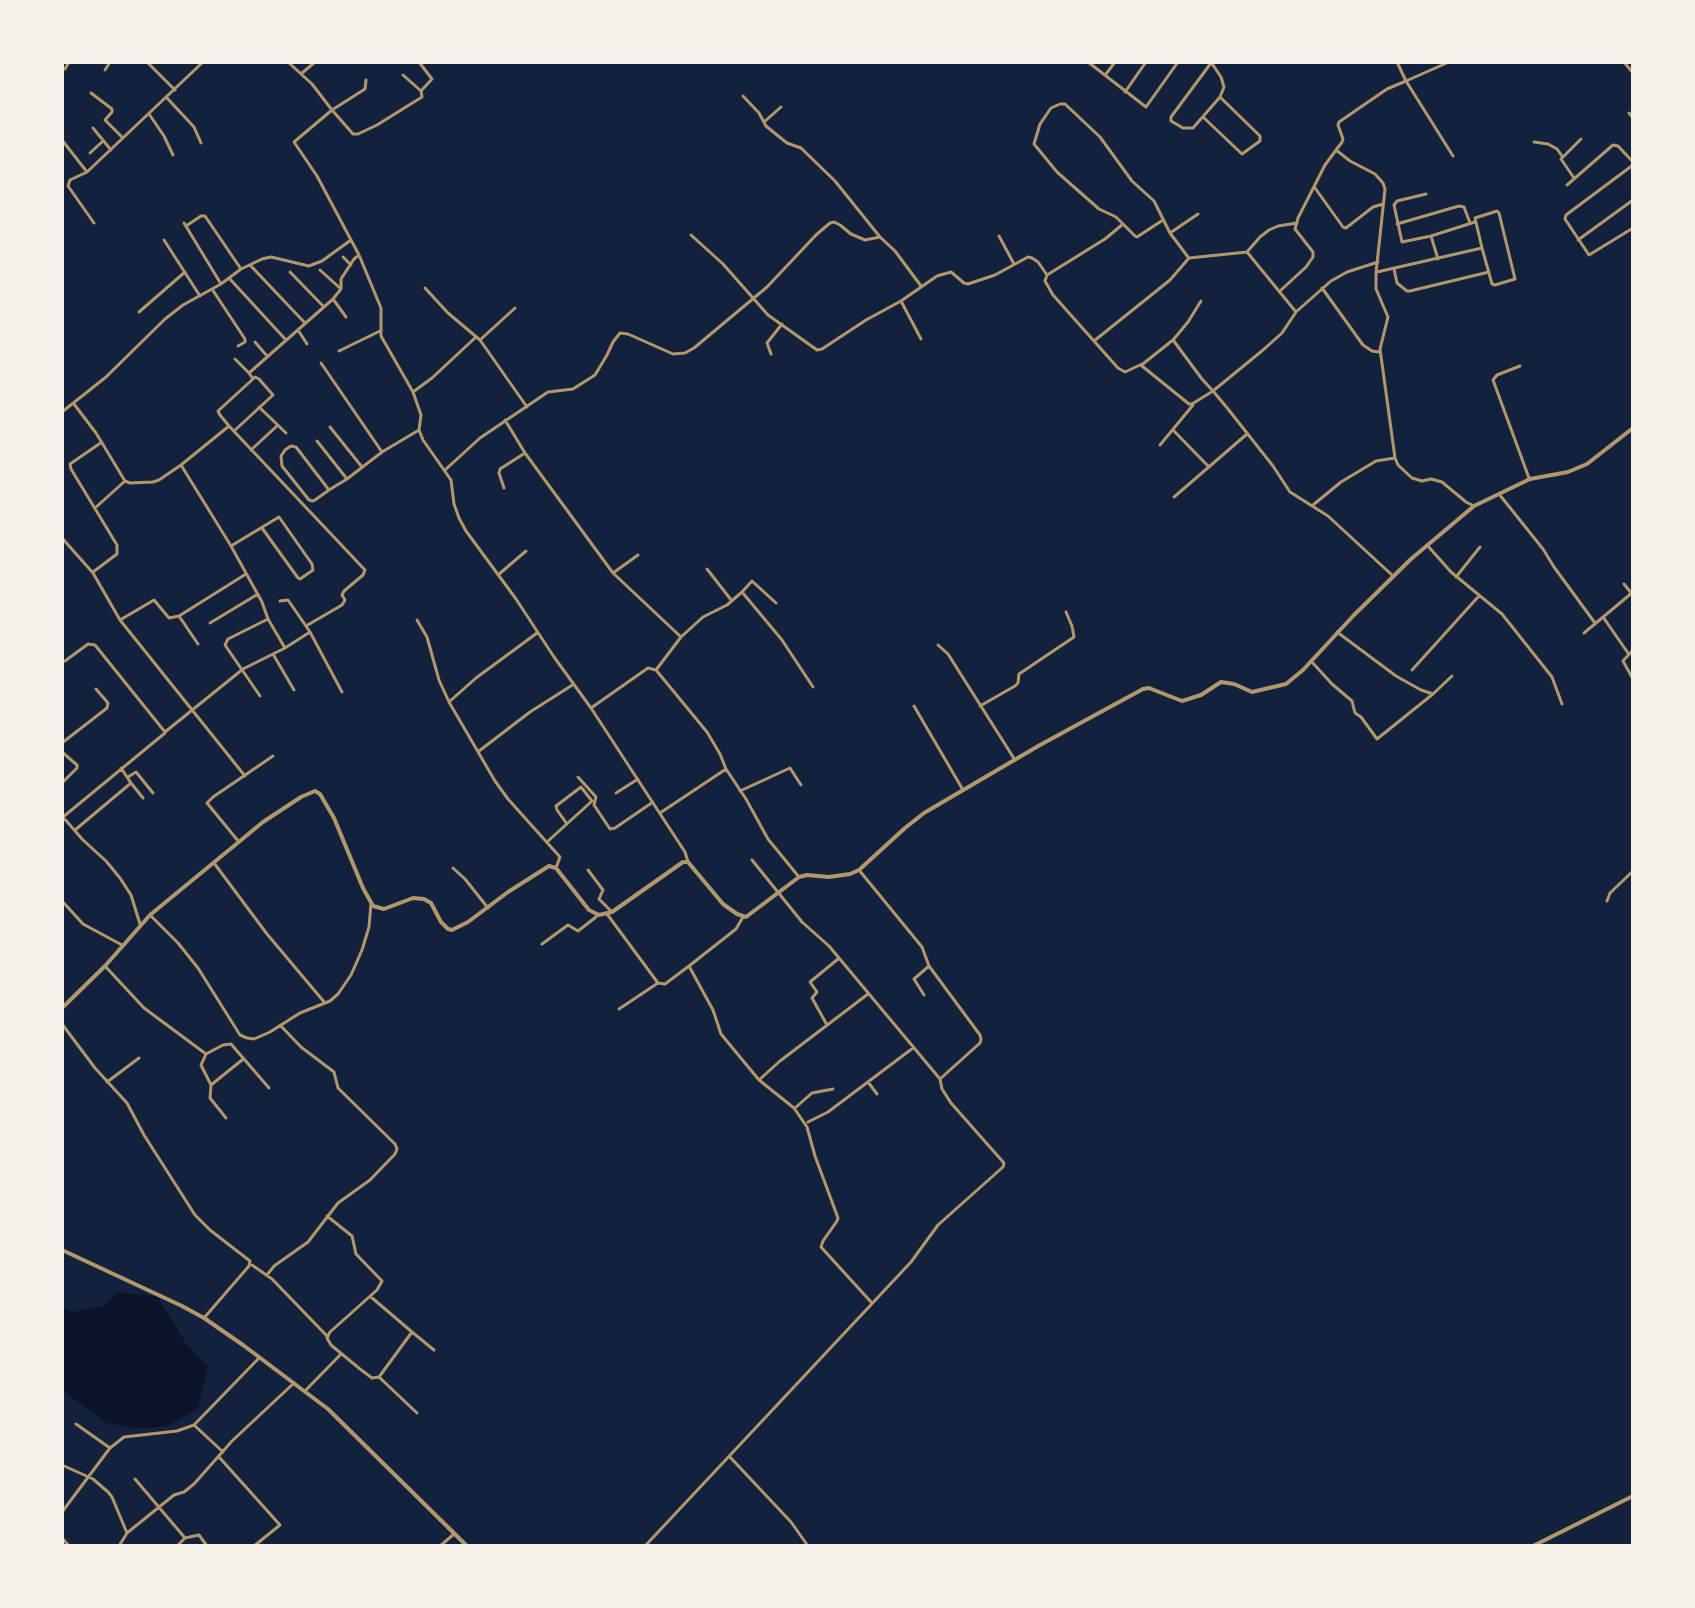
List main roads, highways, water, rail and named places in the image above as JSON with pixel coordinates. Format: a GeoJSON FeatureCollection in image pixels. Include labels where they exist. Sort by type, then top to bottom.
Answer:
{"type":"FeatureCollection","features":[{"type":"Feature","properties":{"kind":"water"},"geometry":{"type":"Polygon","coordinates":[[[117,1293],[157,1296],[187,1345],[208,1367],[198,1408],[168,1426],[141,1429],[106,1423],[62,1390],[62,1307],[72,1312],[104,1306],[117,1293]]]}}]}
